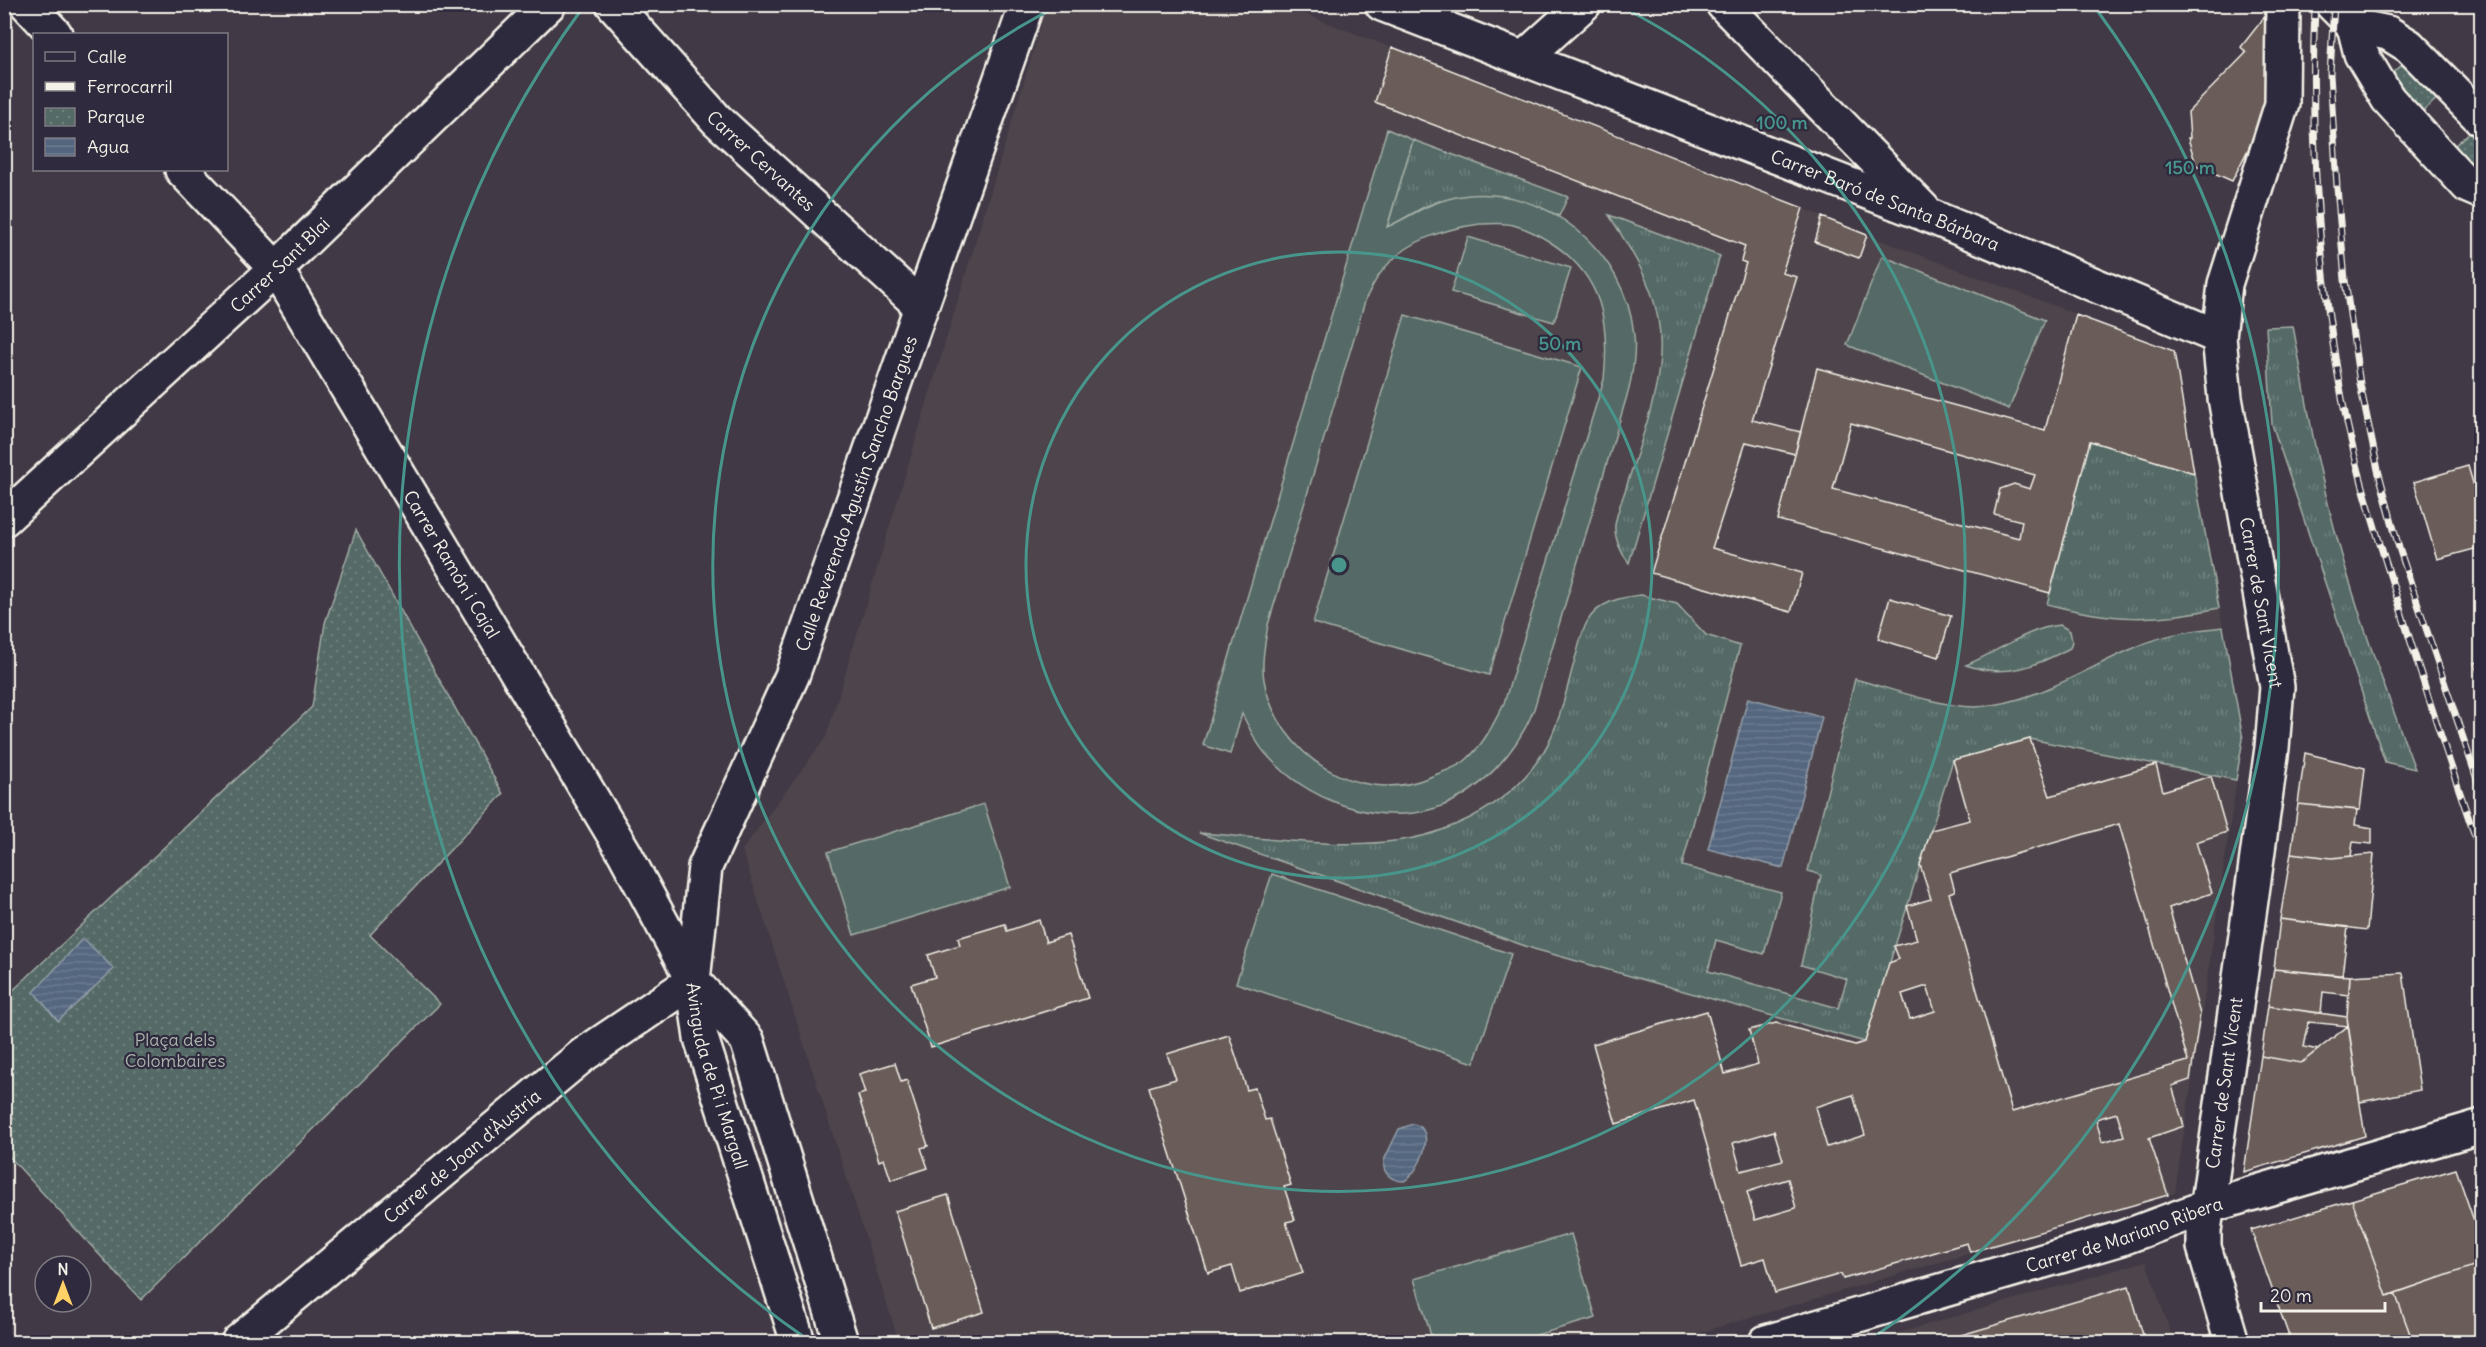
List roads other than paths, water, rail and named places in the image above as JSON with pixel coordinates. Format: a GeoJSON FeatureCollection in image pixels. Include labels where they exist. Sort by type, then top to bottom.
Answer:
{"type":"FeatureCollection","features":[{"type":"Feature","properties":{"kind":"street"},"geometry":{"type":"LineString","coordinates":[[27,4],[54,33]]}},
{"type":"Feature","properties":{"kind":"street","name":"Carrer Sant Blai"},"geometry":{"type":"LineString","coordinates":[[4,519],[276,269],[549,4]]}},
{"type":"Feature","properties":{"kind":"street","name":"Carrer Cervantes"},"geometry":{"type":"LineString","coordinates":[[613,4],[717,120],[921,306]]}},
{"type":"Feature","properties":{"kind":"street","name":"Calle Reverendo Agustín Sancho Bargues"},"geometry":{"type":"LineString","coordinates":[[693,981],[705,867],[792,676],[1027,4]]}},
{"type":"Feature","properties":{"kind":"street","name":"Carrer Baró de Santa Bárbara"},"geometry":{"type":"LineString","coordinates":[[1382,4],[1930,216],[2219,337]]}},
{"type":"Feature","properties":{"kind":"street"},"geometry":{"type":"LineString","coordinates":[[1524,58],[1584,4]]}},
{"type":"Feature","properties":{"kind":"street"},"geometry":{"type":"LineString","coordinates":[[1723,4],[1930,216]]}},
{"type":"Feature","properties":{"kind":"street","name":"Carrer de Sant Vicent"},"geometry":{"type":"LineString","coordinates":[[2232,1342],[2204,1247],[2206,1207],[2272,748],[2277,687],[2225,398],[2219,337],[2225,284],[2282,104],[2283,4]]}},
{"type":"Feature","properties":{"kind":"street"},"geometry":{"type":"LineString","coordinates":[[2343,15],[2388,33],[2409,46],[2481,120]]}},
{"type":"Feature","properties":{"kind":"street"},"geometry":{"type":"LineString","coordinates":[[2343,15],[2361,54],[2388,99],[2468,186],[2481,192]]}},
{"type":"Feature","properties":{"kind":"street","name":"Carrer Ramón i Cajal"},"geometry":{"type":"LineString","coordinates":[[183,171],[276,269],[624,852],[693,981]]}},
{"type":"Feature","properties":{"kind":"street","name":"Carrer de Joan d'Àustria"},"geometry":{"type":"LineString","coordinates":[[238,1342],[584,1055],[693,981]]}},
{"type":"Feature","properties":{"kind":"street","name":"Avinguda de Pi i Margall"},"geometry":{"type":"LineString","coordinates":[[693,981],[701,1038],[798,1342]]}},
{"type":"Feature","properties":{"kind":"street","name":"Avinguda de Pi i Margall"},"geometry":{"type":"LineString","coordinates":[[693,981],[747,1040],[841,1342]]}},
{"type":"Feature","properties":{"kind":"street","name":"Carrer de Mariano Ribera"},"geometry":{"type":"LineString","coordinates":[[1766,1342],[2122,1238],[2206,1207],[2481,1126]]}},
{"type":"Feature","properties":{"kind":"water"},"geometry":{"type":"Polygon","coordinates":[[[1748,698],[1822,717],[1783,868],[1708,849],[1748,698]]]}},
{"type":"Feature","properties":{"kind":"water"},"geometry":{"type":"Polygon","coordinates":[[[83,938],[114,969],[58,1021],[34,992],[83,938]]]}},
{"type":"Feature","properties":{"kind":"water"},"geometry":{"type":"Polygon","coordinates":[[[1413,1124],[1421,1127],[1425,1134],[1424,1151],[1410,1177],[1404,1181],[1395,1179],[1385,1171],[1385,1158],[1399,1129],[1413,1124]]]}},
{"type":"Feature","properties":{"kind":"railway"},"geometry":{"type":"LineString","coordinates":[[2315,4],[2314,97],[2320,236],[2331,329],[2343,402],[2361,481],[2436,721],[2482,856]]}},
{"type":"Feature","properties":{"kind":"railway"},"geometry":{"type":"LineString","coordinates":[[2334,4],[2330,74],[2337,187],[2345,280],[2360,384],[2378,470],[2399,548],[2482,794]]}},
{"type":"Feature","properties":{"kind":"park label","name":"Plaça dels Colombaires"},"geometry":{"type":"Point","coordinates":[175,1049]}}]}
